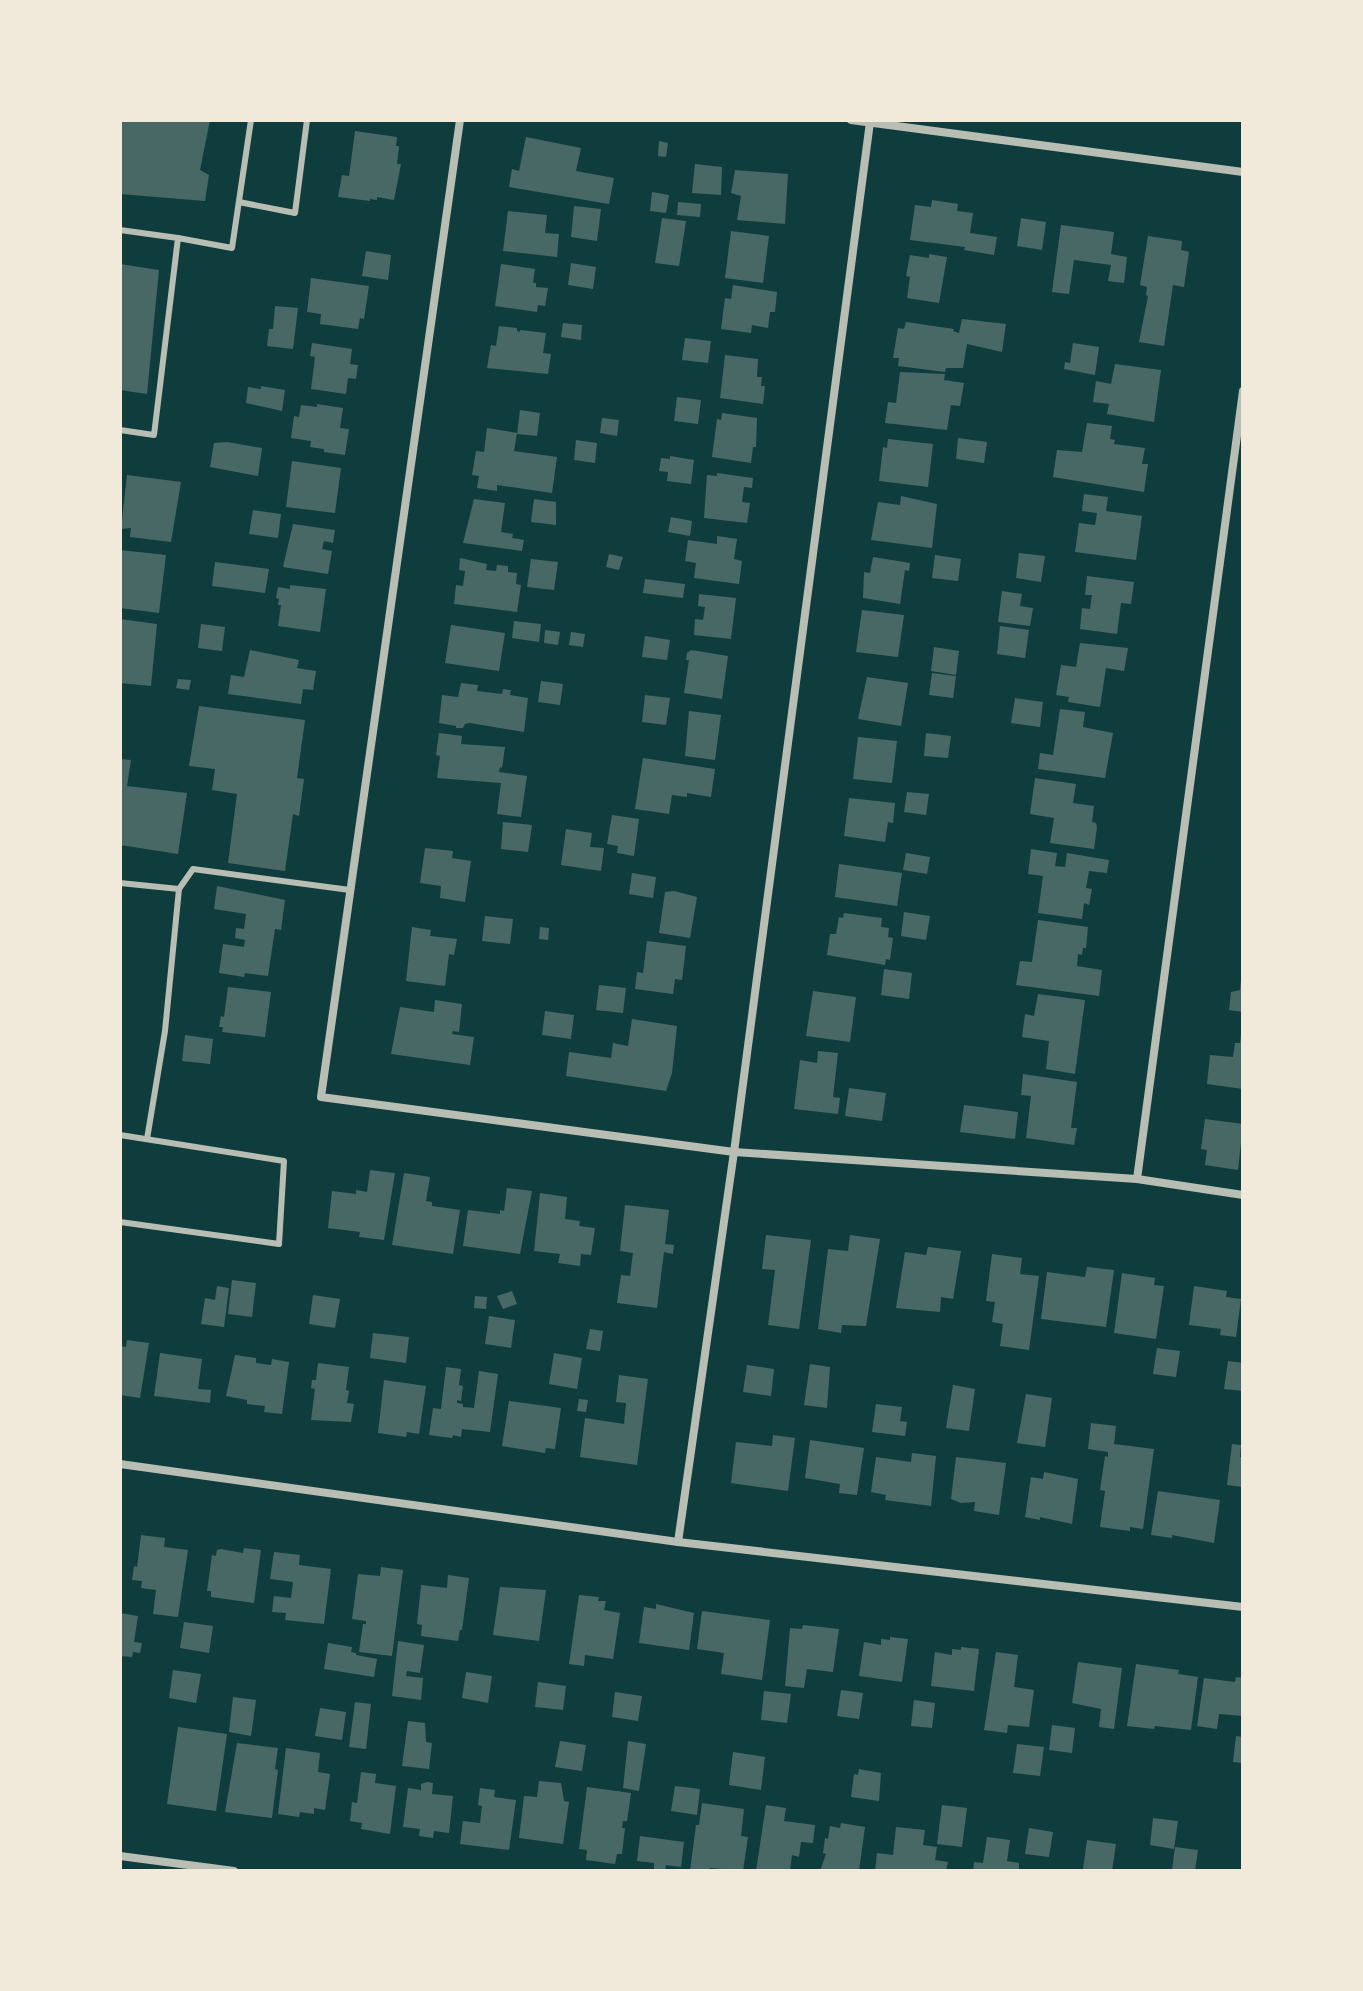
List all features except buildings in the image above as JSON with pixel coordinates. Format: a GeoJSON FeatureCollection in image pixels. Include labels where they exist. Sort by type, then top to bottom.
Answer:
{"type":"FeatureCollection","features":[{"type":"Feature","properties":{"kind":"street"},"geometry":{"type":"LineString","coordinates":[[460,120],[321,1097],[734,1152],[1137,1179],[1243,1195]]}},
{"type":"Feature","properties":{"kind":"street"},"geometry":{"type":"LineString","coordinates":[[851,120],[1243,172]]}},
{"type":"Feature","properties":{"kind":"street"},"geometry":{"type":"LineString","coordinates":[[678,1542],[734,1152],[870,122]]}},
{"type":"Feature","properties":{"kind":"street"},"geometry":{"type":"LineString","coordinates":[[1137,1179],[1243,391]]}},
{"type":"Feature","properties":{"kind":"street"},"geometry":{"type":"LineString","coordinates":[[120,1464],[678,1542],[1243,1607]]}},
{"type":"Feature","properties":{"kind":"street"},"geometry":{"type":"LineString","coordinates":[[120,1856],[234,1871]]}},
{"type":"Feature","properties":{"kind":"lane"},"geometry":{"type":"LineString","coordinates":[[120,230],[232,248],[251,120]]}},
{"type":"Feature","properties":{"kind":"lane"},"geometry":{"type":"LineString","coordinates":[[239,202],[295,213],[307,120]]}},
{"type":"Feature","properties":{"kind":"lane"},"geometry":{"type":"LineString","coordinates":[[120,430],[154,435],[178,238]]}},
{"type":"Feature","properties":{"kind":"lane"},"geometry":{"type":"LineString","coordinates":[[147,1139],[165,1031],[179,889],[193,869],[350,890]]}},
{"type":"Feature","properties":{"kind":"lane"},"geometry":{"type":"LineString","coordinates":[[120,883],[179,889]]}},
{"type":"Feature","properties":{"kind":"lane"},"geometry":{"type":"LineString","coordinates":[[120,1135],[284,1161],[279,1244],[120,1222]]}}]}
